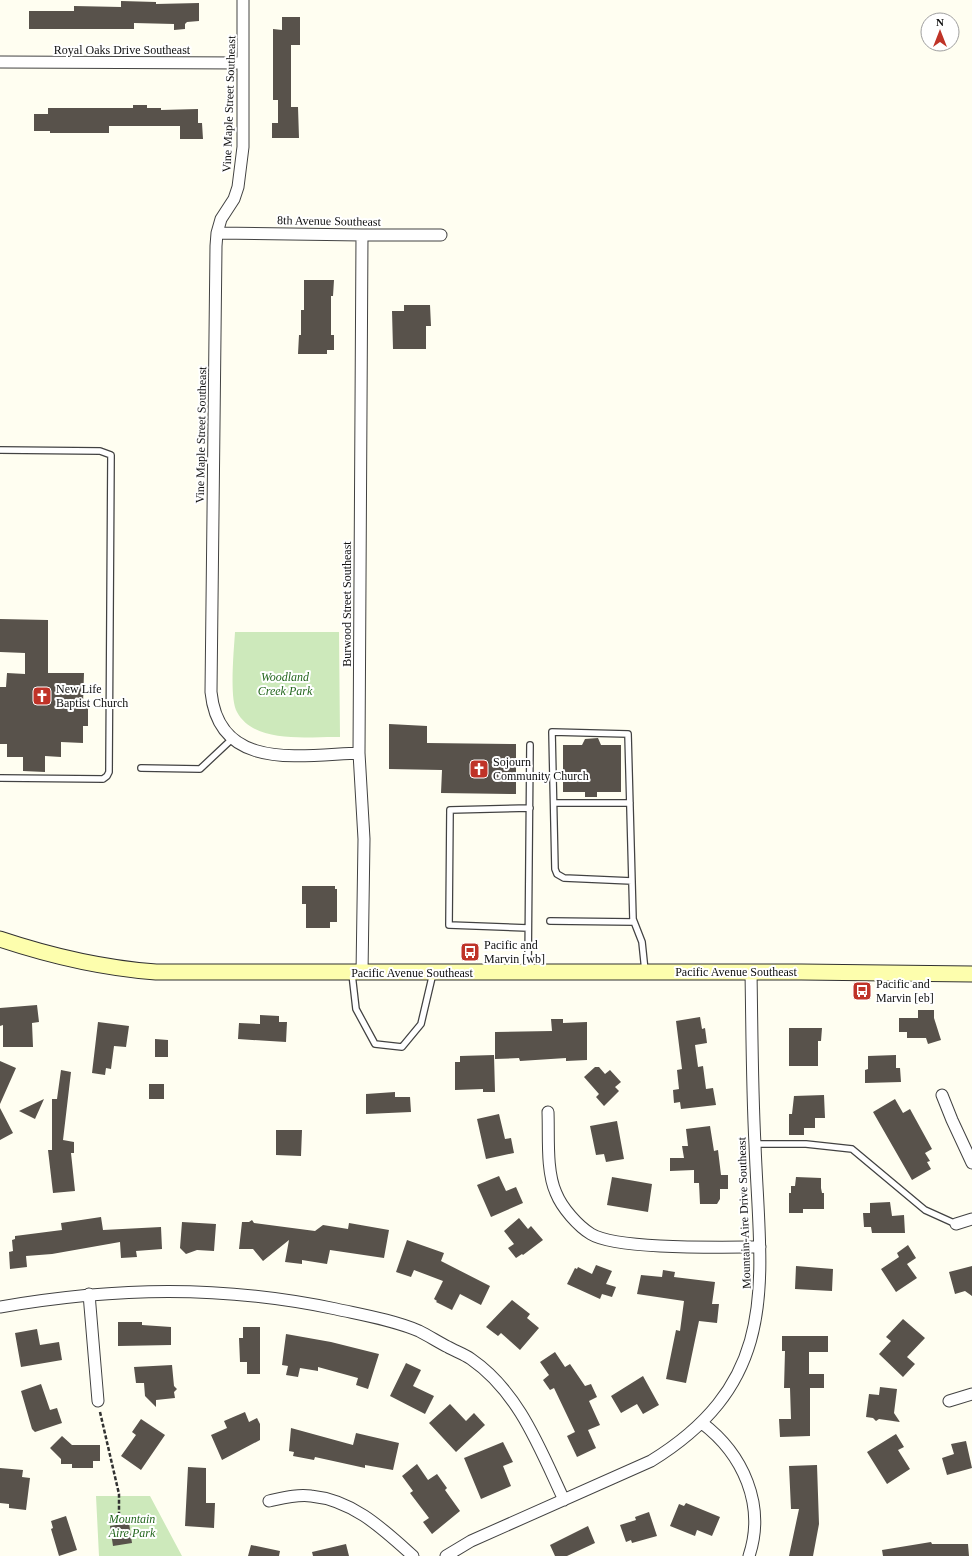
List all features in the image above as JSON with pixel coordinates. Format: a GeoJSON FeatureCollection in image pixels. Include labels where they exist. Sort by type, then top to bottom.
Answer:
{"type":"FeatureCollection","features":[{"type":"Feature","properties":{"kind":"main road","name":"Pacific Avenue Southeast"},"geometry":{"type":"LineString","coordinates":[[0,939],[53,955],[125,970],[200,973],[751,972],[972,974]]}},
{"type":"Feature","properties":{"kind":"street","name":"Vine Maple Street Southeast"},"geometry":{"type":"LineString","coordinates":[[243,0],[243,147],[238,187],[234,199],[221,219],[217,233],[212,707],[218,721],[232,738],[243,747],[258,753],[275,756],[359,753]]}},
{"type":"Feature","properties":{"kind":"street","name":"Royal Oaks Drive Southeast"},"geometry":{"type":"LineString","coordinates":[[0,62],[243,63]]}},
{"type":"Feature","properties":{"kind":"street","name":"8th Avenue Southeast"},"geometry":{"type":"LineString","coordinates":[[217,233],[362,236],[441,235]]}},
{"type":"Feature","properties":{"kind":"street","name":"Burwood Street Southeast"},"geometry":{"type":"LineString","coordinates":[[357,973],[364,840],[359,753],[362,236]]}},
{"type":"Feature","properties":{"kind":"street","name":"Mountain-Aire Drive Southeast"},"geometry":{"type":"LineString","coordinates":[[446,1556],[471,1541],[651,1462],[675,1447],[702,1424],[728,1390],[742,1365],[752,1339],[758,1311],[760,1247],[755,1144],[751,972]]}},
{"type":"Feature","properties":{"kind":"street"},"geometry":{"type":"LineString","coordinates":[[942,1095],[972,1163]]}},
{"type":"Feature","properties":{"kind":"street"},"geometry":{"type":"LineString","coordinates":[[548,1112],[550,1164],[556,1194],[570,1215],[592,1235],[616,1242],[760,1247]]}},
{"type":"Feature","properties":{"kind":"street"},"geometry":{"type":"LineString","coordinates":[[956,1224],[972,1219]]}},
{"type":"Feature","properties":{"kind":"street"},"geometry":{"type":"LineString","coordinates":[[0,1307],[48,1298],[89,1294],[167,1290],[226,1292],[300,1302],[368,1316],[418,1331],[471,1359],[512,1398],[526,1419],[564,1500]]}},
{"type":"Feature","properties":{"kind":"street"},"geometry":{"type":"LineString","coordinates":[[89,1294],[98,1401]]}},
{"type":"Feature","properties":{"kind":"street"},"geometry":{"type":"LineString","coordinates":[[949,1401],[972,1394]]}},
{"type":"Feature","properties":{"kind":"street"},"geometry":{"type":"LineString","coordinates":[[702,1424],[722,1440],[736,1457],[750,1486],[755,1518],[754,1535],[749,1556]]}},
{"type":"Feature","properties":{"kind":"street"},"geometry":{"type":"LineString","coordinates":[[269,1501],[303,1496],[330,1499],[366,1516],[412,1556]]}},
{"type":"Feature","properties":{"kind":"lane"},"geometry":{"type":"LineString","coordinates":[[0,450],[100,451],[111,455],[109,772],[107,776],[103,778],[0,778]]}},
{"type":"Feature","properties":{"kind":"lane"},"geometry":{"type":"LineString","coordinates":[[632,881],[564,878],[557,874],[555,869],[552,732],[628,734],[634,922],[642,942],[645,972]]}},
{"type":"Feature","properties":{"kind":"lane"},"geometry":{"type":"LineString","coordinates":[[141,768],[200,769],[232,738]]}},
{"type":"Feature","properties":{"kind":"lane"},"geometry":{"type":"LineString","coordinates":[[528,972],[530,746]]}},
{"type":"Feature","properties":{"kind":"lane"},"geometry":{"type":"LineString","coordinates":[[554,803],[630,803]]}},
{"type":"Feature","properties":{"kind":"lane"},"geometry":{"type":"LineString","coordinates":[[528,928],[449,925],[450,810],[530,808]]}},
{"type":"Feature","properties":{"kind":"lane"},"geometry":{"type":"LineString","coordinates":[[550,921],[634,922]]}},
{"type":"Feature","properties":{"kind":"lane"},"geometry":{"type":"LineString","coordinates":[[357,973],[356,1009],[375,1044],[402,1047],[421,1024],[433,972]]}},
{"type":"Feature","properties":{"kind":"lane"},"geometry":{"type":"LineString","coordinates":[[755,1144],[806,1144],[852,1149],[925,1210],[956,1224]]}},
{"type":"Feature","properties":{"kind":"path"},"geometry":{"type":"LineString","coordinates":[[98,1401],[119,1494],[119,1520]]}},
{"type":"Feature","properties":{"kind":"green space","name":"Woodland Creek Park"},"geometry":{"type":"Polygon","coordinates":[[[235,632],[339,632],[340,737],[299,737],[269,734],[256,730],[245,723],[237,712],[233,696],[235,632]]]}},
{"type":"Feature","properties":{"kind":"green space","name":"Mountain Aire Park"},"geometry":{"type":"Polygon","coordinates":[[[96,1496],[150,1496],[182,1556],[99,1556],[96,1496]]]}},
{"type":"Feature","properties":{"kind":"building"},"geometry":{"type":"Polygon","coordinates":[[[121,1],[156,2],[156,4],[199,3],[199,21],[187,22],[185,24],[185,29],[174,30],[174,24],[134,23],[134,29],[29,29],[29,11],[74,11],[74,6],[121,7],[121,1]]]}},
{"type":"Feature","properties":{"kind":"building"},"geometry":{"type":"Polygon","coordinates":[[[282,17],[300,17],[300,45],[291,45],[291,107],[298,107],[299,138],[272,138],[272,123],[278,123],[278,100],[273,100],[273,29],[282,30],[282,17]]]}},
{"type":"Feature","properties":{"kind":"building"},"geometry":{"type":"Polygon","coordinates":[[[133,105],[147,105],[147,108],[161,108],[161,110],[198,109],[198,123],[202,123],[203,139],[180,139],[180,126],[109,126],[109,133],[50,133],[50,131],[34,131],[34,114],[48,114],[48,108],[133,108],[133,105]]]}},
{"type":"Feature","properties":{"kind":"building"},"geometry":{"type":"Polygon","coordinates":[[[304,280],[334,280],[333,296],[331,296],[331,335],[334,335],[334,350],[327,350],[327,354],[298,354],[299,335],[301,335],[301,310],[304,310],[304,280]]]}},
{"type":"Feature","properties":{"kind":"building"},"geometry":{"type":"Polygon","coordinates":[[[404,305],[430,305],[431,326],[426,326],[426,349],[393,349],[392,311],[404,311],[404,305]]]}},
{"type":"Feature","properties":{"kind":"building","name":"New Life Baptist Church"},"geometry":{"type":"Polygon","coordinates":[[[0,619],[48,620],[48,673],[84,673],[83,704],[88,704],[88,726],[83,726],[83,743],[61,742],[61,757],[45,756],[45,772],[23,771],[23,757],[7,757],[7,744],[0,744],[0,687],[6,687],[7,673],[25,674],[25,653],[0,652],[0,619]]]}},
{"type":"Feature","properties":{"kind":"building","name":"Sojourn Community Church"},"geometry":{"type":"Polygon","coordinates":[[[389,724],[427,726],[427,743],[516,744],[516,794],[441,793],[442,770],[389,769],[389,724]]]}},
{"type":"Feature","properties":{"kind":"building"},"geometry":{"type":"Polygon","coordinates":[[[598,738],[601,745],[621,745],[621,792],[597,792],[597,797],[585,797],[585,792],[563,792],[563,745],[582,745],[585,739],[598,738]]]}},
{"type":"Feature","properties":{"kind":"building"},"geometry":{"type":"Polygon","coordinates":[[[302,886],[335,886],[335,889],[337,889],[337,922],[330,922],[330,928],[306,928],[306,904],[302,904],[302,886]]]}},
{"type":"Feature","properties":{"kind":"building"},"geometry":{"type":"Polygon","coordinates":[[[37,1005],[39,1022],[32,1023],[33,1047],[3,1047],[3,1025],[0,1026],[0,1008],[37,1005]]]}},
{"type":"Feature","properties":{"kind":"building"},"geometry":{"type":"Polygon","coordinates":[[[918,1010],[934,1010],[934,1018],[941,1040],[928,1044],[926,1038],[907,1038],[907,1032],[899,1032],[899,1018],[918,1018],[918,1010]]]}},
{"type":"Feature","properties":{"kind":"building"},"geometry":{"type":"Polygon","coordinates":[[[260,1015],[279,1016],[279,1022],[287,1022],[286,1042],[238,1039],[239,1023],[260,1024],[260,1015]]]}},
{"type":"Feature","properties":{"kind":"building"},"geometry":{"type":"Polygon","coordinates":[[[700,1017],[702,1029],[705,1028],[707,1043],[695,1045],[698,1067],[703,1066],[706,1089],[713,1088],[716,1105],[681,1109],[680,1102],[674,1103],[673,1090],[679,1089],[677,1070],[682,1069],[676,1021],[700,1017]]]}},
{"type":"Feature","properties":{"kind":"building"},"geometry":{"type":"Polygon","coordinates":[[[551,1019],[563,1019],[563,1023],[587,1022],[587,1060],[566,1061],[566,1058],[520,1061],[519,1058],[495,1059],[495,1032],[552,1031],[551,1019]]]}},
{"type":"Feature","properties":{"kind":"building"},"geometry":{"type":"Polygon","coordinates":[[[98,1022],[129,1026],[126,1047],[114,1046],[111,1069],[106,1068],[105,1075],[92,1073],[98,1022]]]}},
{"type":"Feature","properties":{"kind":"building"},"geometry":{"type":"Polygon","coordinates":[[[789,1028],[822,1028],[821,1041],[818,1041],[818,1066],[789,1066],[789,1028]]]}},
{"type":"Feature","properties":{"kind":"building"},"geometry":{"type":"Polygon","coordinates":[[[155,1039],[168,1040],[168,1057],[155,1057],[155,1039]]]}},
{"type":"Feature","properties":{"kind":"building"},"geometry":{"type":"Polygon","coordinates":[[[494,1055],[495,1092],[483,1092],[483,1089],[455,1090],[455,1062],[460,1062],[460,1056],[494,1055]]]}},
{"type":"Feature","properties":{"kind":"building"},"geometry":{"type":"Polygon","coordinates":[[[896,1055],[896,1068],[900,1068],[901,1082],[865,1083],[865,1070],[868,1069],[868,1056],[896,1055]]]}},
{"type":"Feature","properties":{"kind":"building"},"geometry":{"type":"Polygon","coordinates":[[[0,1061],[16,1068],[0,1104],[0,1061]]]}},
{"type":"Feature","properties":{"kind":"building"},"geometry":{"type":"Polygon","coordinates":[[[595,1067],[599,1067],[605,1074],[610,1070],[621,1082],[615,1087],[619,1091],[604,1106],[596,1097],[599,1094],[584,1077],[595,1067]]]}},
{"type":"Feature","properties":{"kind":"building"},"geometry":{"type":"Polygon","coordinates":[[[61,1070],[71,1072],[63,1140],[74,1142],[74,1153],[71,1153],[75,1191],[53,1193],[48,1150],[52,1150],[52,1099],[57,1099],[61,1070]]]}},
{"type":"Feature","properties":{"kind":"building"},"geometry":{"type":"Polygon","coordinates":[[[149,1084],[164,1084],[164,1099],[149,1099],[149,1084]]]}},
{"type":"Feature","properties":{"kind":"building"},"geometry":{"type":"Polygon","coordinates":[[[395,1092],[395,1097],[410,1097],[411,1112],[366,1114],[366,1094],[395,1092]]]}},
{"type":"Feature","properties":{"kind":"building"},"geometry":{"type":"Polygon","coordinates":[[[824,1095],[825,1118],[815,1118],[815,1128],[804,1128],[804,1135],[789,1135],[789,1114],[792,1114],[794,1096],[824,1095]]]}},
{"type":"Feature","properties":{"kind":"building"},"geometry":{"type":"Polygon","coordinates":[[[44,1099],[35,1119],[19,1111],[44,1099]]]}},
{"type":"Feature","properties":{"kind":"building"},"geometry":{"type":"Polygon","coordinates":[[[895,1099],[903,1113],[910,1109],[932,1149],[925,1153],[930,1161],[927,1162],[931,1169],[912,1180],[873,1112],[895,1099]]]}},
{"type":"Feature","properties":{"kind":"building"},"geometry":{"type":"Polygon","coordinates":[[[0,1108],[13,1133],[0,1140],[0,1108]]]}},
{"type":"Feature","properties":{"kind":"building"},"geometry":{"type":"Polygon","coordinates":[[[499,1114],[505,1139],[511,1138],[514,1153],[486,1159],[477,1119],[499,1114]]]}},
{"type":"Feature","properties":{"kind":"building"},"geometry":{"type":"Polygon","coordinates":[[[617,1121],[624,1159],[606,1162],[604,1154],[596,1155],[590,1126],[617,1121]]]}},
{"type":"Feature","properties":{"kind":"building"},"geometry":{"type":"Polygon","coordinates":[[[710,1126],[714,1151],[718,1150],[721,1175],[728,1175],[728,1189],[720,1189],[720,1199],[717,1204],[700,1204],[699,1183],[694,1183],[694,1170],[670,1171],[670,1158],[684,1158],[682,1146],[688,1146],[686,1129],[710,1126]]]}},
{"type":"Feature","properties":{"kind":"building"},"geometry":{"type":"Polygon","coordinates":[[[276,1130],[302,1130],[301,1156],[276,1155],[276,1130]]]}},
{"type":"Feature","properties":{"kind":"building"},"geometry":{"type":"Polygon","coordinates":[[[499,1176],[506,1191],[516,1187],[523,1203],[491,1217],[477,1185],[499,1176]]]}},
{"type":"Feature","properties":{"kind":"building"},"geometry":{"type":"Polygon","coordinates":[[[612,1177],[652,1184],[648,1212],[607,1205],[612,1177]]]}},
{"type":"Feature","properties":{"kind":"building"},"geometry":{"type":"Polygon","coordinates":[[[796,1177],[821,1178],[822,1193],[824,1193],[824,1209],[803,1209],[803,1213],[789,1213],[789,1193],[791,1193],[791,1186],[795,1186],[796,1177]]]}},
{"type":"Feature","properties":{"kind":"building"},"geometry":{"type":"Polygon","coordinates":[[[890,1202],[892,1216],[904,1215],[905,1233],[872,1233],[871,1227],[864,1227],[863,1213],[870,1213],[870,1203],[890,1202]]]}},
{"type":"Feature","properties":{"kind":"building"},"geometry":{"type":"Polygon","coordinates":[[[101,1217],[103,1230],[161,1227],[162,1249],[136,1251],[137,1257],[121,1258],[120,1242],[52,1254],[26,1256],[27,1267],[10,1269],[9,1252],[13,1251],[12,1240],[15,1239],[15,1236],[62,1230],[61,1223],[101,1217]]]}},
{"type":"Feature","properties":{"kind":"building"},"geometry":{"type":"Polygon","coordinates":[[[519,1218],[528,1229],[531,1226],[543,1240],[523,1255],[522,1254],[516,1258],[508,1248],[514,1244],[504,1231],[519,1218]]]}},
{"type":"Feature","properties":{"kind":"building"},"geometry":{"type":"Polygon","coordinates":[[[252,1220],[254,1223],[315,1231],[323,1225],[348,1229],[349,1223],[389,1230],[384,1258],[330,1250],[327,1264],[302,1260],[302,1264],[285,1262],[289,1240],[263,1261],[253,1249],[239,1249],[242,1222],[249,1222],[252,1220]]]}},
{"type":"Feature","properties":{"kind":"building"},"geometry":{"type":"Polygon","coordinates":[[[182,1222],[216,1224],[214,1251],[197,1250],[186,1254],[180,1248],[182,1222]]]}},
{"type":"Feature","properties":{"kind":"building"},"geometry":{"type":"Polygon","coordinates":[[[407,1240],[444,1253],[441,1261],[490,1286],[481,1305],[460,1294],[452,1310],[436,1302],[437,1301],[434,1299],[443,1281],[414,1270],[411,1277],[396,1272],[407,1240]]]}},
{"type":"Feature","properties":{"kind":"building"},"geometry":{"type":"Polygon","coordinates":[[[908,1245],[916,1258],[907,1264],[917,1278],[896,1292],[881,1269],[899,1257],[897,1253],[908,1245]]]}},
{"type":"Feature","properties":{"kind":"building"},"geometry":{"type":"Polygon","coordinates":[[[596,1265],[612,1271],[606,1284],[616,1287],[612,1297],[602,1294],[600,1299],[567,1284],[575,1268],[577,1269],[578,1267],[592,1274],[596,1265]]]}},
{"type":"Feature","properties":{"kind":"building"},"geometry":{"type":"Polygon","coordinates":[[[796,1266],[833,1269],[832,1291],[795,1289],[796,1266]]]}},
{"type":"Feature","properties":{"kind":"building"},"geometry":{"type":"Polygon","coordinates":[[[972,1266],[972,1296],[965,1291],[955,1294],[949,1272],[972,1266]]]}},
{"type":"Feature","properties":{"kind":"building"},"geometry":{"type":"Polygon","coordinates":[[[663,1270],[675,1272],[674,1277],[715,1282],[712,1304],[719,1304],[717,1323],[699,1321],[686,1383],[666,1379],[676,1330],[680,1331],[684,1301],[637,1294],[641,1275],[662,1277],[663,1270]]]}},
{"type":"Feature","properties":{"kind":"building"},"geometry":{"type":"Polygon","coordinates":[[[512,1300],[530,1314],[527,1318],[539,1328],[520,1350],[501,1333],[498,1336],[486,1327],[512,1300]]]}},
{"type":"Feature","properties":{"kind":"building"},"geometry":{"type":"Polygon","coordinates":[[[903,1319],[925,1338],[907,1357],[915,1364],[903,1377],[879,1354],[891,1341],[886,1337],[903,1319]]]}},
{"type":"Feature","properties":{"kind":"building"},"geometry":{"type":"Polygon","coordinates":[[[118,1322],[142,1322],[142,1325],[171,1327],[171,1345],[118,1346],[118,1322]]]}},
{"type":"Feature","properties":{"kind":"building"},"geometry":{"type":"Polygon","coordinates":[[[243,1327],[260,1327],[260,1374],[247,1374],[247,1362],[240,1362],[239,1338],[243,1338],[243,1327]]]}},
{"type":"Feature","properties":{"kind":"building"},"geometry":{"type":"Polygon","coordinates":[[[37,1329],[40,1345],[59,1342],[62,1360],[21,1367],[15,1333],[37,1329]]]}},
{"type":"Feature","properties":{"kind":"building"},"geometry":{"type":"Polygon","coordinates":[[[286,1334],[331,1342],[379,1354],[368,1389],[356,1385],[358,1378],[318,1367],[318,1371],[300,1368],[298,1377],[286,1375],[288,1366],[282,1365],[286,1334]]]}},
{"type":"Feature","properties":{"kind":"building"},"geometry":{"type":"Polygon","coordinates":[[[782,1336],[828,1336],[828,1352],[809,1352],[809,1374],[824,1374],[824,1388],[810,1388],[810,1436],[780,1437],[779,1419],[791,1419],[790,1388],[784,1388],[785,1351],[782,1351],[782,1336]]]}},
{"type":"Feature","properties":{"kind":"building"},"geometry":{"type":"Polygon","coordinates":[[[555,1352],[565,1367],[570,1364],[585,1386],[591,1384],[597,1397],[589,1401],[600,1425],[588,1430],[596,1448],[577,1457],[567,1436],[575,1432],[554,1388],[550,1390],[543,1380],[549,1375],[540,1362],[555,1352]]]}},
{"type":"Feature","properties":{"kind":"building"},"geometry":{"type":"Polygon","coordinates":[[[406,1363],[421,1370],[413,1386],[434,1396],[425,1414],[390,1396],[406,1363]]]}},
{"type":"Feature","properties":{"kind":"building"},"geometry":{"type":"Polygon","coordinates":[[[172,1365],[174,1386],[177,1389],[174,1392],[175,1398],[156,1400],[156,1407],[145,1396],[144,1383],[136,1383],[134,1367],[172,1365]]]}},
{"type":"Feature","properties":{"kind":"building"},"geometry":{"type":"Polygon","coordinates":[[[643,1376],[659,1405],[643,1414],[637,1404],[621,1413],[611,1396],[643,1376]]]}},
{"type":"Feature","properties":{"kind":"building"},"geometry":{"type":"Polygon","coordinates":[[[41,1384],[50,1410],[57,1408],[62,1423],[35,1432],[32,1429],[21,1391],[41,1384]]]}},
{"type":"Feature","properties":{"kind":"building"},"geometry":{"type":"Polygon","coordinates":[[[880,1387],[897,1389],[894,1413],[900,1422],[879,1419],[876,1421],[873,1418],[866,1417],[869,1394],[879,1395],[880,1387]]]}},
{"type":"Feature","properties":{"kind":"building"},"geometry":{"type":"Polygon","coordinates":[[[450,1404],[466,1421],[474,1413],[485,1425],[456,1452],[429,1423],[450,1404]]]}},
{"type":"Feature","properties":{"kind":"building"},"geometry":{"type":"Polygon","coordinates":[[[245,1412],[249,1422],[257,1418],[260,1424],[260,1440],[222,1460],[211,1435],[227,1428],[224,1421],[245,1412]]]}},
{"type":"Feature","properties":{"kind":"building"},"geometry":{"type":"Polygon","coordinates":[[[141,1419],[165,1435],[141,1470],[121,1456],[136,1435],[132,1432],[141,1419]]]}},
{"type":"Feature","properties":{"kind":"building"},"geometry":{"type":"Polygon","coordinates":[[[291,1428],[353,1445],[356,1433],[399,1443],[393,1470],[365,1465],[365,1468],[315,1457],[314,1460],[293,1456],[294,1452],[289,1451],[291,1428]]]}},
{"type":"Feature","properties":{"kind":"building"},"geometry":{"type":"Polygon","coordinates":[[[896,1434],[904,1447],[898,1450],[910,1469],[887,1484],[867,1452],[896,1434]]]}},
{"type":"Feature","properties":{"kind":"building"},"geometry":{"type":"Polygon","coordinates":[[[62,1436],[72,1445],[100,1445],[100,1461],[93,1461],[93,1468],[72,1468],[72,1464],[61,1464],[61,1459],[50,1448],[62,1436]]]}},
{"type":"Feature","properties":{"kind":"building"},"geometry":{"type":"Polygon","coordinates":[[[966,1441],[972,1468],[947,1475],[942,1458],[954,1454],[951,1444],[966,1441]]]}},
{"type":"Feature","properties":{"kind":"building"},"geometry":{"type":"Polygon","coordinates":[[[503,1442],[513,1462],[503,1466],[511,1486],[481,1499],[464,1458],[503,1442]]]}},
{"type":"Feature","properties":{"kind":"building"},"geometry":{"type":"Polygon","coordinates":[[[417,1464],[428,1480],[437,1474],[447,1488],[445,1490],[460,1511],[432,1534],[423,1522],[429,1518],[410,1493],[413,1491],[402,1476],[417,1464]]]}},
{"type":"Feature","properties":{"kind":"building"},"geometry":{"type":"Polygon","coordinates":[[[817,1465],[819,1524],[813,1556],[789,1556],[799,1509],[791,1509],[789,1466],[817,1465]]]}},
{"type":"Feature","properties":{"kind":"building"},"geometry":{"type":"Polygon","coordinates":[[[188,1467],[206,1468],[206,1503],[215,1503],[214,1528],[185,1526],[188,1467]]]}},
{"type":"Feature","properties":{"kind":"building"},"geometry":{"type":"Polygon","coordinates":[[[0,1468],[23,1470],[22,1477],[30,1478],[26,1510],[9,1508],[9,1504],[0,1503],[0,1468]]]}},
{"type":"Feature","properties":{"kind":"building"},"geometry":{"type":"Polygon","coordinates":[[[686,1503],[720,1517],[712,1536],[697,1530],[695,1536],[670,1526],[679,1504],[684,1506],[686,1503]]]}},
{"type":"Feature","properties":{"kind":"building"},"geometry":{"type":"Polygon","coordinates":[[[649,1512],[657,1536],[632,1543],[631,1540],[626,1542],[620,1525],[636,1520],[635,1517],[649,1512]]]}},
{"type":"Feature","properties":{"kind":"building"},"geometry":{"type":"Polygon","coordinates":[[[66,1516],[77,1550],[59,1556],[51,1529],[53,1528],[51,1521],[66,1516]]]}},
{"type":"Feature","properties":{"kind":"building"},"geometry":{"type":"Polygon","coordinates":[[[129,1523],[132,1543],[113,1546],[110,1526],[129,1523]]]}},
{"type":"Feature","properties":{"kind":"building"},"geometry":{"type":"Polygon","coordinates":[[[588,1526],[595,1543],[567,1556],[555,1556],[550,1545],[588,1526]]]}},
{"type":"Feature","properties":{"kind":"building"},"geometry":{"type":"Polygon","coordinates":[[[931,1542],[932,1544],[968,1544],[969,1556],[883,1556],[882,1550],[931,1542]]]}},
{"type":"Feature","properties":{"kind":"building"},"geometry":{"type":"Polygon","coordinates":[[[346,1544],[349,1556],[313,1556],[312,1552],[346,1544]]]}},
{"type":"Feature","properties":{"kind":"building"},"geometry":{"type":"Polygon","coordinates":[[[251,1545],[280,1551],[279,1556],[248,1556],[251,1545]]]}},
{"type":"Feature","properties":{"kind":"place","name":"New Life Baptist Church"},"geometry":{"type":"Point","coordinates":[42,696]}},
{"type":"Feature","properties":{"kind":"place","name":"Sojourn Community Church"},"geometry":{"type":"Point","coordinates":[479,769]}},
{"type":"Feature","properties":{"kind":"place","name":"Pacific and Marvin [wb]"},"geometry":{"type":"Point","coordinates":[470,952]}},
{"type":"Feature","properties":{"kind":"place","name":"Pacific and Marvin [eb]"},"geometry":{"type":"Point","coordinates":[862,991]}}]}
